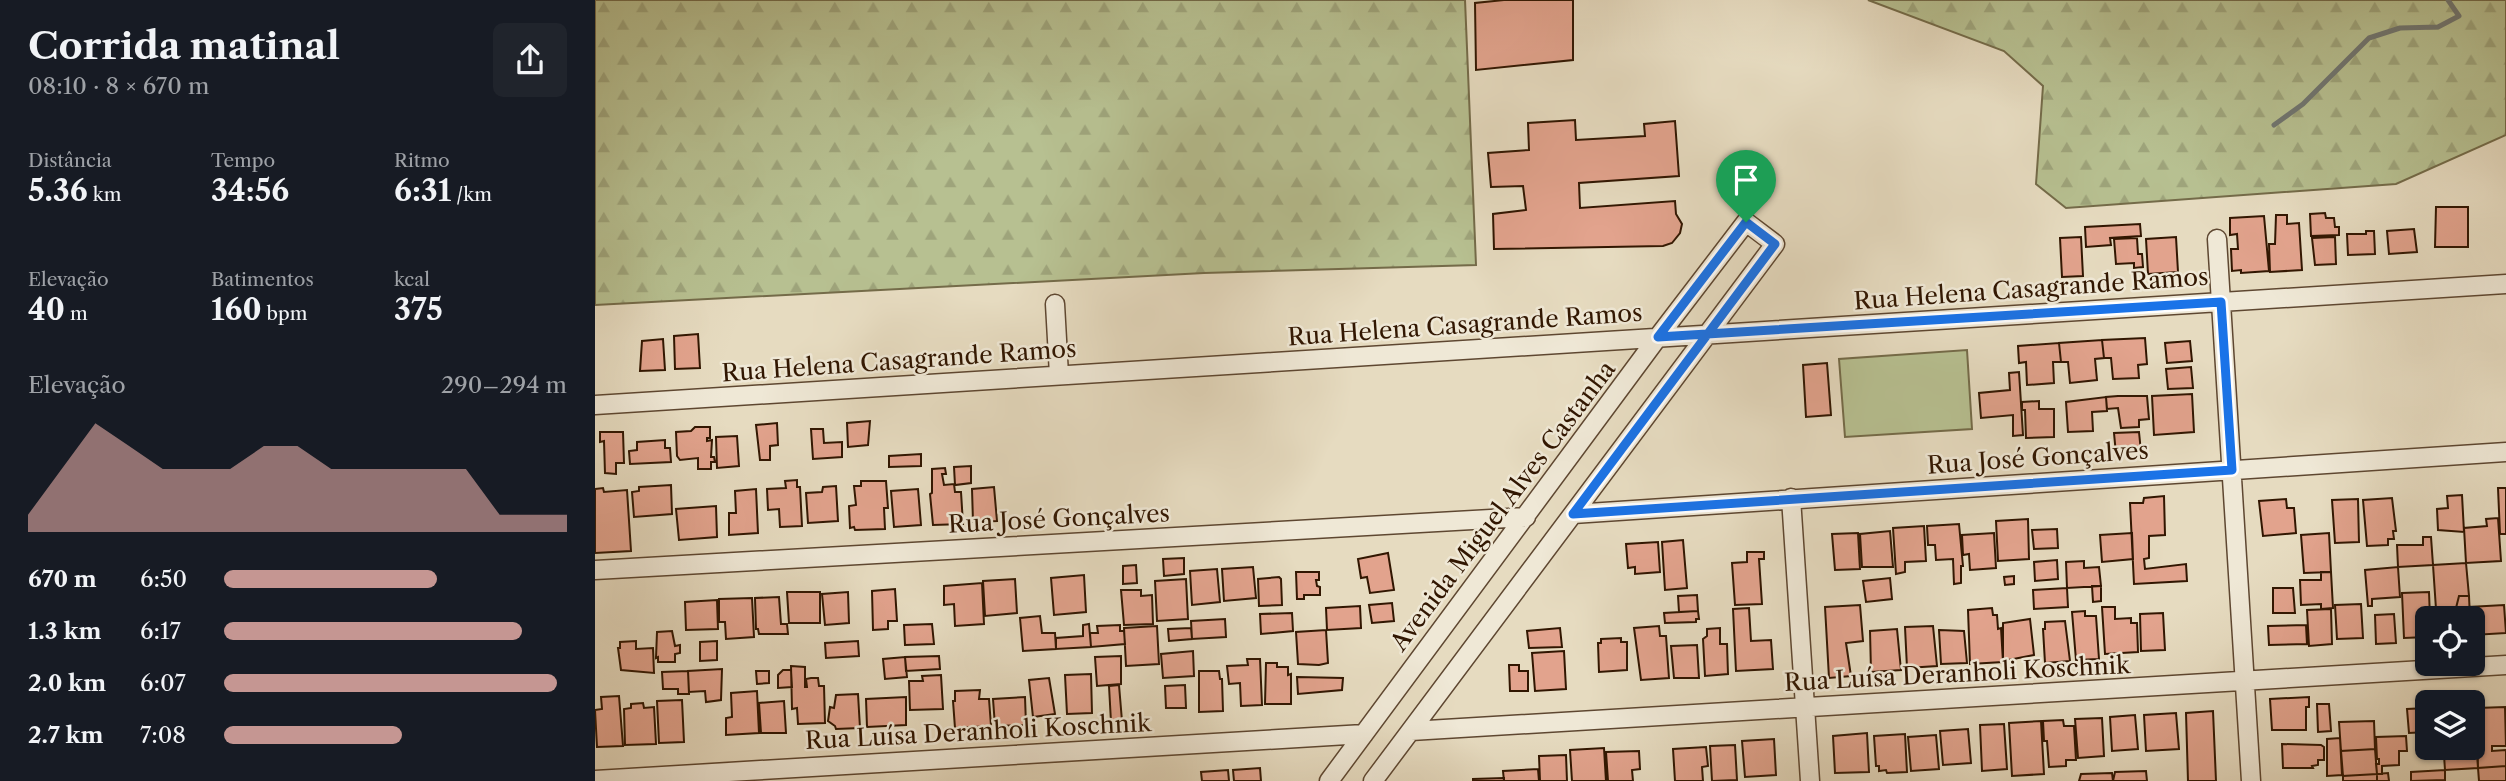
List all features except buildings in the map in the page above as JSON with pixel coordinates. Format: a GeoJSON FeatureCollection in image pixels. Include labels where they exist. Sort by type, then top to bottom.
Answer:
{"type":"FeatureCollection","features":[{"type":"Feature","properties":{"kind":"street","name":"Avenida Miguel Alves Castanha"},"geometry":{"type":"LineString","coordinates":[[1329,781],[1746,222],[1775,244],[1373,781]]}},
{"type":"Feature","properties":{"kind":"street"},"geometry":{"type":"LineString","coordinates":[[2217,239],[2251,781]]}},
{"type":"Feature","properties":{"kind":"street","name":"Rua Helena Casagrande Ramos"},"geometry":{"type":"LineString","coordinates":[[595,405],[2506,284]]}},
{"type":"Feature","properties":{"kind":"street"},"geometry":{"type":"LineString","coordinates":[[1055,304],[1059,375]]}},
{"type":"Feature","properties":{"kind":"street","name":"Rua José Gonçalves"},"geometry":{"type":"LineString","coordinates":[[1573,514],[2506,452]]}},
{"type":"Feature","properties":{"kind":"street"},"geometry":{"type":"LineString","coordinates":[[1791,498],[1810,781]]}},
{"type":"Feature","properties":{"kind":"street","name":"Rua José Gonçalves"},"geometry":{"type":"LineString","coordinates":[[595,570],[1526,517]]}},
{"type":"Feature","properties":{"kind":"street","name":"Rua Luísa Deranholi Koschnik"},"geometry":{"type":"LineString","coordinates":[[1411,731],[2506,666]]}},
{"type":"Feature","properties":{"kind":"street","name":"Rua Luísa Deranholi Koschnik"},"geometry":{"type":"LineString","coordinates":[[595,780],[1364,734]]}},
{"type":"Feature","properties":{"kind":"green space"},"geometry":{"type":"Polygon","coordinates":[[[595,0],[1465,0],[1476,265],[1204,273],[595,305],[595,0]]]}},
{"type":"Feature","properties":{"kind":"green space"},"geometry":{"type":"Polygon","coordinates":[[[1868,0],[2506,0],[2506,135],[2396,184],[2066,208],[2036,184],[2043,86],[2004,51],[1868,0]]]}},
{"type":"Feature","properties":{"kind":"green space"},"geometry":{"type":"Polygon","coordinates":[[[1967,350],[1972,429],[1845,437],[1839,359],[1967,350]]]}},
{"type":"Feature","properties":{"kind":"waterway"},"geometry":{"type":"LineString","coordinates":[[2274,125],[2303,104],[2369,38],[2400,28],[2438,27],[2459,16],[2448,0]]}},
{"type":"Feature","properties":{"kind":"route"},"geometry":{"type":"LineString","coordinates":[[1746,222],[1658,337],[1707,334],[2221,302],[2232,470],[1573,514],[1707,334],[1775,244],[1746,222]]}}]}
